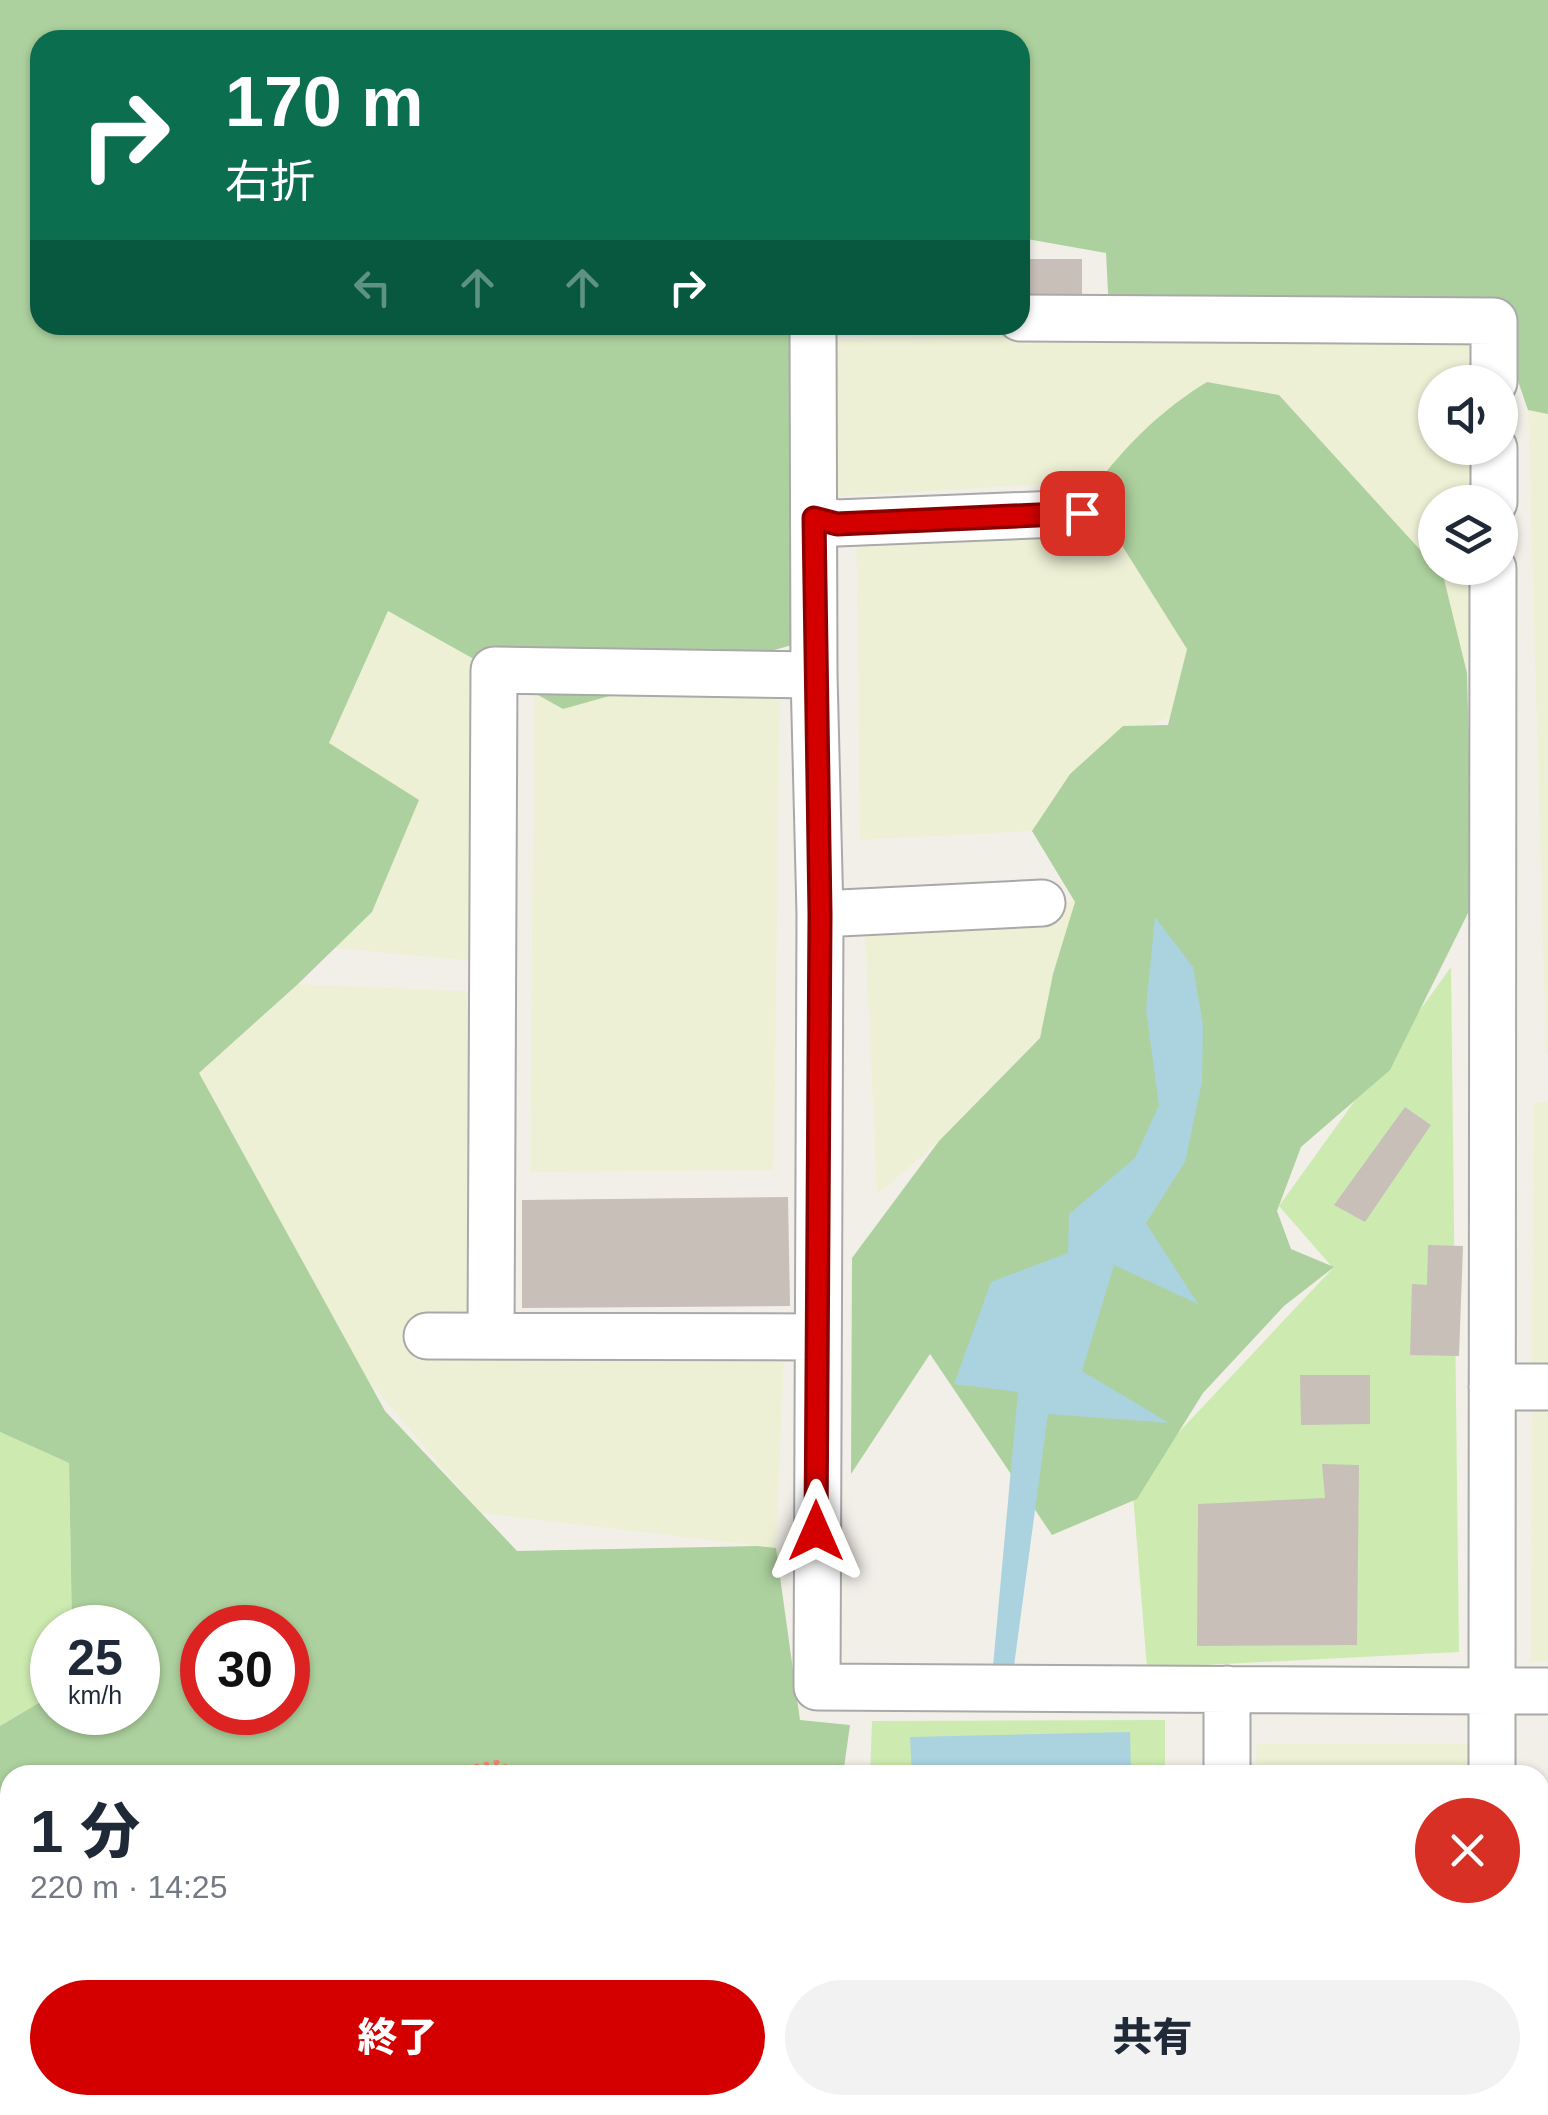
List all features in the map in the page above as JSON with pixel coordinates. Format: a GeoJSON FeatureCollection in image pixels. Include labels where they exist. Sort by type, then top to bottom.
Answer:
{"type":"FeatureCollection","features":[{"type":"Feature","properties":{"kind":"street"},"geometry":{"type":"LineString","coordinates":[[1030,318],[1494,320],[1494,365]]}},
{"type":"Feature","properties":{"kind":"street"},"geometry":{"type":"LineString","coordinates":[[814,335],[814,675],[820,914],[817,1687],[1548,1691]]}},
{"type":"Feature","properties":{"kind":"street"},"geometry":{"type":"LineString","coordinates":[[814,518],[837,524],[1082,513]]}},
{"type":"Feature","properties":{"kind":"street"},"geometry":{"type":"LineString","coordinates":[[1492,1765],[1494,585]]}},
{"type":"Feature","properties":{"kind":"street"},"geometry":{"type":"LineString","coordinates":[[491,1336],[494,670],[814,675]]}},
{"type":"Feature","properties":{"kind":"street"},"geometry":{"type":"LineString","coordinates":[[820,914],[1042,904]]}},
{"type":"Feature","properties":{"kind":"street"},"geometry":{"type":"LineString","coordinates":[[427,1336],[816,1337]]}},
{"type":"Feature","properties":{"kind":"street"},"geometry":{"type":"LineString","coordinates":[[1492,1386],[1548,1387]]}},
{"type":"Feature","properties":{"kind":"street"},"geometry":{"type":"LineString","coordinates":[[1227,1689],[1227,1765]]}},
{"type":"Feature","properties":{"kind":"green space"},"geometry":{"type":"Polygon","coordinates":[[[0,0],[1548,0],[1548,414],[1528,410],[1518,381],[1518,365],[1512,365],[1494,312],[1109,311],[1106,253],[1030,240],[1030,30],[30,30],[30,335],[796,335],[792,645],[563,709],[388,611],[329,743],[419,800],[372,912],[199,1073],[385,1411],[517,1551],[776,1548],[800,1720],[850,1725],[844,1765],[0,1765],[0,1726],[30,1708],[30,1735],[160,1735],[160,1605],[72,1605],[69,1463],[0,1432],[0,0]]]}},
{"type":"Feature","properties":{"kind":"green space"},"geometry":{"type":"Polygon","coordinates":[[[1494,321],[1490,365],[1418,365],[1418,465],[1483,465],[1481,485],[1418,485],[1418,547],[1279,395],[1165,413],[1099,481],[814,498],[814,340],[1494,321]]]}},
{"type":"Feature","properties":{"kind":"green space"},"geometry":{"type":"Polygon","coordinates":[[[1207,382],[1279,395],[1418,548],[1418,585],[1445,585],[1467,673],[1473,903],[1390,1070],[1301,1147],[1277,1211],[1291,1249],[1334,1267],[1284,1306],[1203,1393],[1137,1499],[1052,1535],[930,1354],[851,1474],[852,1258],[939,1141],[1040,1038],[1053,974],[1075,902],[1032,831],[1070,774],[1123,726],[1168,725],[1187,649],[1111,528],[1099,481],[1148,426],[1207,382]]]}},
{"type":"Feature","properties":{"kind":"green space"},"geometry":{"type":"Polygon","coordinates":[[[1528,410],[1548,414],[1548,1053],[1546,1053],[1528,410]]]}},
{"type":"Feature","properties":{"kind":"green space"},"geometry":{"type":"Polygon","coordinates":[[[856,528],[1111,528],[1187,648],[1170,716],[1087,757],[1032,831],[860,840],[856,528]]]}},
{"type":"Feature","properties":{"kind":"green space"},"geometry":{"type":"Polygon","coordinates":[[[1445,585],[1474,585],[1467,673],[1445,585]]]}},
{"type":"Feature","properties":{"kind":"green space"},"geometry":{"type":"Polygon","coordinates":[[[388,611],[494,670],[474,961],[332,948],[419,800],[328,743],[388,611]]]}},
{"type":"Feature","properties":{"kind":"green space"},"geometry":{"type":"Polygon","coordinates":[[[780,676],[774,1170],[530,1172],[534,693],[780,676]]]}},
{"type":"Feature","properties":{"kind":"green space"},"geometry":{"type":"Polygon","coordinates":[[[1075,902],[1040,1038],[939,1141],[877,1195],[864,914],[1075,902]]]}},
{"type":"Feature","properties":{"kind":"green space"},"geometry":{"type":"Polygon","coordinates":[[[1451,967],[1459,1652],[1147,1668],[1132,1482],[1333,1268],[1279,1206],[1451,967]]]}},
{"type":"Feature","properties":{"kind":"green space"},"geometry":{"type":"Polygon","coordinates":[[[298,984],[503,993],[485,1332],[785,1329],[776,1548],[481,1513],[367,1379],[199,1073],[298,984]]]}},
{"type":"Feature","properties":{"kind":"green space"},"geometry":{"type":"Polygon","coordinates":[[[1548,1102],[1548,1661],[1531,1662],[1533,1103],[1548,1102]]]}},
{"type":"Feature","properties":{"kind":"green space"},"geometry":{"type":"Polygon","coordinates":[[[0,1432],[69,1463],[72,1605],[30,1605],[30,1708],[0,1726],[0,1432]]]}},
{"type":"Feature","properties":{"kind":"green space"},"geometry":{"type":"Polygon","coordinates":[[[1165,1720],[1165,1765],[870,1765],[872,1721],[1165,1720]]]}},
{"type":"Feature","properties":{"kind":"green space"},"geometry":{"type":"Polygon","coordinates":[[[1256,1744],[1470,1744],[1469,1765],[1257,1765],[1256,1744]]]}},
{"type":"Feature","properties":{"kind":"water"},"geometry":{"type":"Polygon","coordinates":[[[1155,917],[1193,967],[1203,1025],[1202,1082],[1185,1162],[1146,1223],[1198,1304],[1114,1265],[1082,1371],[1169,1423],[1048,1414],[1011,1688],[991,1688],[1018,1392],[954,1384],[991,1282],[1068,1253],[1069,1214],[1135,1158],[1159,1105],[1146,1009],[1155,917]]]}},
{"type":"Feature","properties":{"kind":"water"},"geometry":{"type":"Polygon","coordinates":[[[1130,1732],[1131,1765],[911,1765],[910,1737],[1130,1732]]]}},
{"type":"Feature","properties":{"kind":"building"},"geometry":{"type":"Polygon","coordinates":[[[1030,259],[1082,259],[1082,298],[1030,297],[1030,259]]]}},
{"type":"Feature","properties":{"kind":"building"},"geometry":{"type":"Polygon","coordinates":[[[1405,1107],[1431,1125],[1365,1222],[1334,1205],[1405,1107]]]}},
{"type":"Feature","properties":{"kind":"building"},"geometry":{"type":"Polygon","coordinates":[[[788,1197],[790,1306],[522,1308],[522,1200],[788,1197]]]}},
{"type":"Feature","properties":{"kind":"building"},"geometry":{"type":"Polygon","coordinates":[[[1428,1245],[1463,1246],[1459,1356],[1410,1355],[1412,1284],[1427,1285],[1428,1245]]]}},
{"type":"Feature","properties":{"kind":"building"},"geometry":{"type":"Polygon","coordinates":[[[1300,1375],[1370,1375],[1370,1424],[1301,1425],[1300,1375]]]}},
{"type":"Feature","properties":{"kind":"building"},"geometry":{"type":"Polygon","coordinates":[[[1322,1464],[1359,1465],[1357,1645],[1197,1646],[1198,1504],[1325,1498],[1322,1464]]]}},
{"type":"Feature","properties":{"kind":"route"},"geometry":{"type":"LineString","coordinates":[[816,1531],[820,914],[814,518],[837,524],[1082,513]]}}]}
